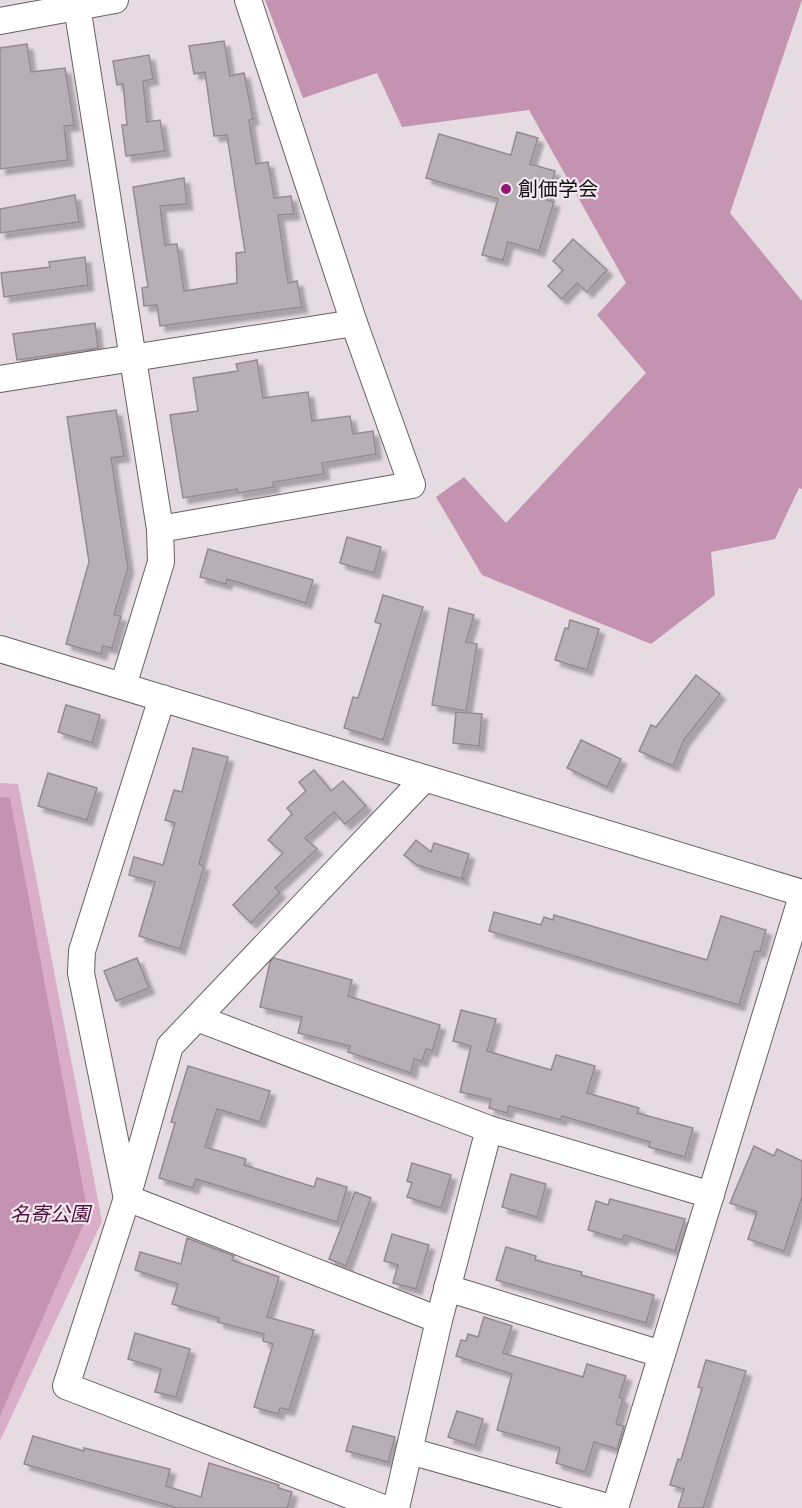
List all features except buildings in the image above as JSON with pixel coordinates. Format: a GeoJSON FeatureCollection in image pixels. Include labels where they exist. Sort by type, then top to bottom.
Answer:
{"type":"FeatureCollection","features":[{"type":"Feature","properties":{"kind":"street"},"geometry":{"type":"LineString","coordinates":[[0,21],[76,3],[116,0]]}},
{"type":"Feature","properties":{"kind":"street"},"geometry":{"type":"LineString","coordinates":[[160,528],[411,485],[354,323],[248,0]]}},
{"type":"Feature","properties":{"kind":"street"},"geometry":{"type":"LineString","coordinates":[[76,3],[160,528],[161,562],[123,686]]}},
{"type":"Feature","properties":{"kind":"street"},"geometry":{"type":"LineString","coordinates":[[0,379],[133,360],[354,323]]}},
{"type":"Feature","properties":{"kind":"street"},"geometry":{"type":"LineString","coordinates":[[0,649],[802,895],[613,1508],[410,1451]]}},
{"type":"Feature","properties":{"kind":"street"},"geometry":{"type":"LineString","coordinates":[[127,1198],[81,973],[82,951],[162,698]]}},
{"type":"Feature","properties":{"kind":"street"},"geometry":{"type":"LineString","coordinates":[[383,1508],[66,1386],[127,1198],[170,1046],[424,779]]}},
{"type":"Feature","properties":{"kind":"street"},"geometry":{"type":"LineString","coordinates":[[197,1018],[489,1129],[711,1195]]}},
{"type":"Feature","properties":{"kind":"street"},"geometry":{"type":"LineString","coordinates":[[396,1508],[439,1320],[489,1129]]}},
{"type":"Feature","properties":{"kind":"street"},"geometry":{"type":"LineString","coordinates":[[127,1198],[439,1320]]}},
{"type":"Feature","properties":{"kind":"street"},"geometry":{"type":"LineString","coordinates":[[447,1288],[661,1354]]}},
{"type":"Feature","properties":{"kind":"green space"},"geometry":{"type":"Polygon","coordinates":[[[265,0],[802,0],[730,213],[802,301],[802,489],[799,488],[775,539],[711,552],[715,595],[651,644],[482,575],[436,497],[464,477],[506,523],[646,373],[597,315],[626,283],[529,110],[402,127],[377,73],[303,98],[265,0]]]}},
{"type":"Feature","properties":{"kind":"green space","name":"名寄公園"},"geometry":{"type":"Polygon","coordinates":[[[0,783],[18,784],[102,1221],[0,1441],[0,783]]]}},
{"type":"Feature","properties":{"kind":"green space","name":"名寄公園"},"geometry":{"type":"Polygon","coordinates":[[[0,797],[10,798],[88,1214],[0,1416],[0,797]]]}},
{"type":"Feature","properties":{"kind":"place","name":"創価学会"},"geometry":{"type":"Point","coordinates":[506,189]}}]}
